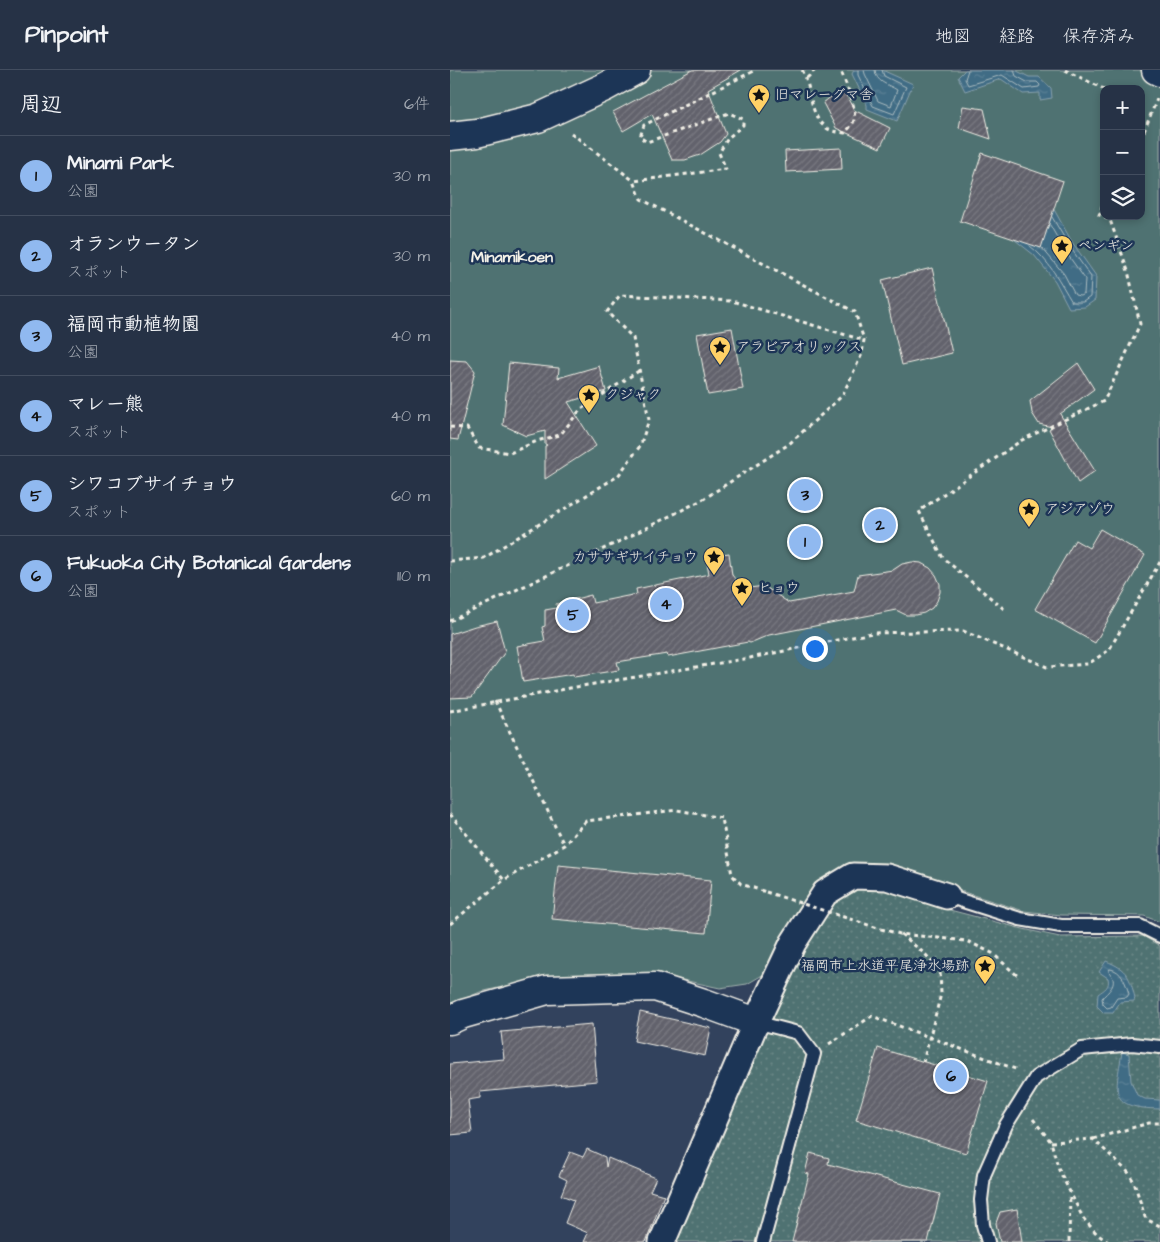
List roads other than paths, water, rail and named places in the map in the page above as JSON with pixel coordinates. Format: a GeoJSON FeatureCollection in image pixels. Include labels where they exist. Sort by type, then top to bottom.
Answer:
{"type":"FeatureCollection","features":[{"type":"Feature","properties":{"kind":"street"},"geometry":{"type":"LineString","coordinates":[[450,136],[477,133],[538,118],[605,87],[636,70]]}},
{"type":"Feature","properties":{"kind":"street"},"geometry":{"type":"LineString","coordinates":[[1156,70],[1160,72]]}},
{"type":"Feature","properties":{"kind":"street"},"geometry":{"type":"LineString","coordinates":[[662,1242],[756,1022],[793,943],[825,893],[853,876],[887,877],[947,896]]}},
{"type":"Feature","properties":{"kind":"street"},"geometry":{"type":"LineString","coordinates":[[450,1020],[463,1014],[547,990],[655,987],[756,1022]]}},
{"type":"Feature","properties":{"kind":"lane"},"geometry":{"type":"LineString","coordinates":[[947,896],[1020,918],[1061,926],[1140,926],[1160,936]]}},
{"type":"Feature","properties":{"kind":"lane"},"geometry":{"type":"LineString","coordinates":[[756,1022],[798,1033],[814,1054],[763,1242]]}},
{"type":"Feature","properties":{"kind":"lane"},"geometry":{"type":"LineString","coordinates":[[988,1242],[983,1225],[981,1200],[984,1176],[1006,1125],[1036,1077],[1082,1049],[1132,1044],[1160,1047]]}},
{"type":"Feature","properties":{"kind":"water"},"geometry":{"type":"Polygon","coordinates":[[[854,70],[882,70],[913,84],[897,121],[867,109],[867,105],[852,74],[854,70]]]}},
{"type":"Feature","properties":{"kind":"water"},"geometry":{"type":"Polygon","coordinates":[[[965,70],[1015,70],[1029,77],[1039,77],[1051,88],[1052,98],[1040,100],[1040,93],[1023,94],[1001,79],[965,91],[958,77],[965,70]]]}},
{"type":"Feature","properties":{"kind":"water"},"geometry":{"type":"Polygon","coordinates":[[[1046,195],[1072,242],[1096,276],[1095,300],[1085,307],[1069,308],[1055,281],[1034,255],[1010,236],[1046,195]]]}},
{"type":"Feature","properties":{"kind":"water"},"geometry":{"type":"Polygon","coordinates":[[[1106,961],[1123,971],[1129,979],[1135,998],[1134,1001],[1120,1002],[1113,1013],[1104,1013],[1097,1006],[1098,994],[1108,984],[1108,978],[1099,972],[1106,961]]]}},
{"type":"Feature","properties":{"kind":"water"},"geometry":{"type":"Polygon","coordinates":[[[1122,1052],[1129,1054],[1131,1081],[1137,1095],[1145,1099],[1160,1100],[1160,1109],[1131,1106],[1123,1102],[1119,1096],[1117,1088],[1122,1052]]]}},
{"type":"Feature","properties":{"kind":"place","name":"旧マレーグマ舎"},"geometry":{"type":"Point","coordinates":[759,114]}},
{"type":"Feature","properties":{"kind":"place","name":"ペンギン"},"geometry":{"type":"Point","coordinates":[1062,265]}},
{"type":"Feature","properties":{"kind":"place","name":"アラビアオリックス"},"geometry":{"type":"Point","coordinates":[720,366]}},
{"type":"Feature","properties":{"kind":"place","name":"クジャク"},"geometry":{"type":"Point","coordinates":[589,414]}},
{"type":"Feature","properties":{"kind":"place","name":"福岡市動植物園"},"geometry":{"type":"Point","coordinates":[805,495]}},
{"type":"Feature","properties":{"kind":"place","name":"オランウータン"},"geometry":{"type":"Point","coordinates":[880,525]}},
{"type":"Feature","properties":{"kind":"place","name":"アジアゾウ"},"geometry":{"type":"Point","coordinates":[1029,528]}},
{"type":"Feature","properties":{"kind":"place","name":"Minami Park"},"geometry":{"type":"Point","coordinates":[805,542]}},
{"type":"Feature","properties":{"kind":"place","name":"カササギサイチョウ"},"geometry":{"type":"Point","coordinates":[714,576]}},
{"type":"Feature","properties":{"kind":"place","name":"マレー熊"},"geometry":{"type":"Point","coordinates":[666,604]}},
{"type":"Feature","properties":{"kind":"place","name":"ヒョウ"},"geometry":{"type":"Point","coordinates":[742,607]}},
{"type":"Feature","properties":{"kind":"place","name":"シワコブサイチョウ"},"geometry":{"type":"Point","coordinates":[573,615]}},
{"type":"Feature","properties":{"kind":"place","name":"福岡市上水道平尾浄水場跡"},"geometry":{"type":"Point","coordinates":[985,985]}},
{"type":"Feature","properties":{"kind":"place","name":"Fukuoka City Botanical Gardens"},"geometry":{"type":"Point","coordinates":[951,1076]}},
{"type":"Feature","properties":{"kind":"district","name":"Minamikoen"},"geometry":{"type":"Point","coordinates":[512,257]}}]}
